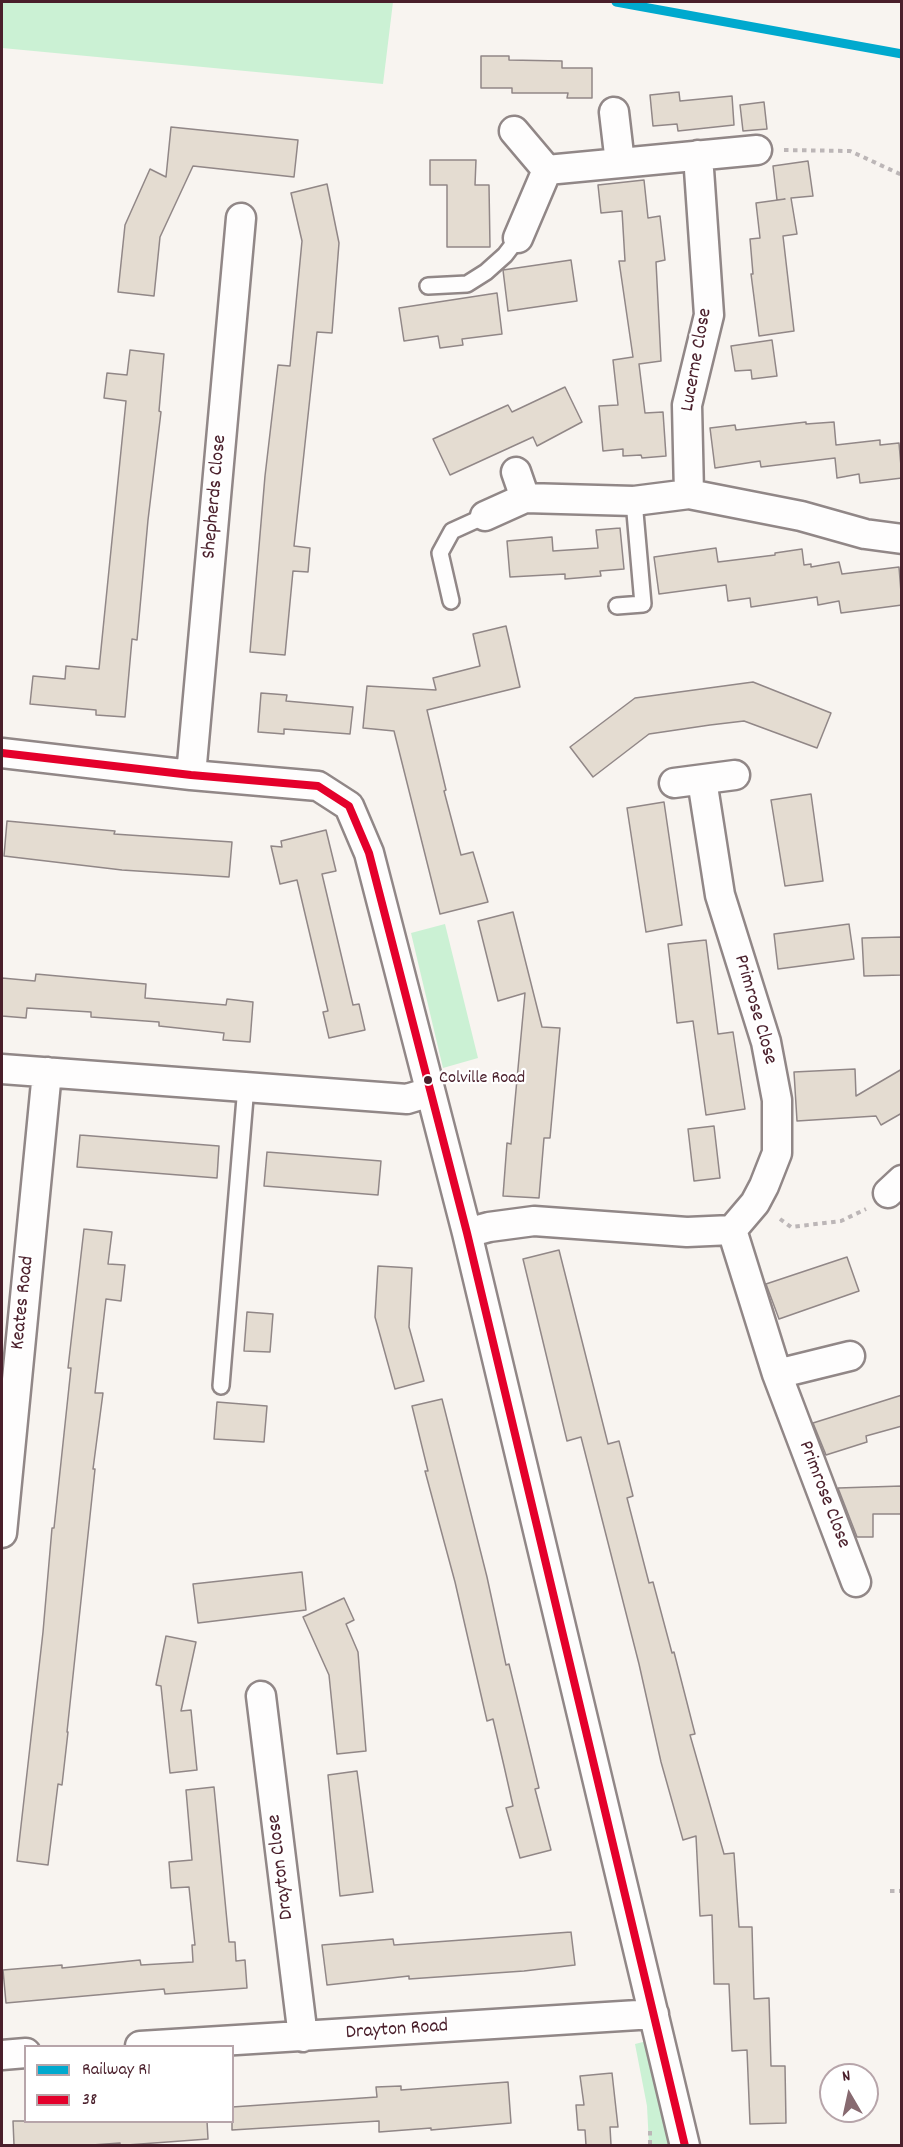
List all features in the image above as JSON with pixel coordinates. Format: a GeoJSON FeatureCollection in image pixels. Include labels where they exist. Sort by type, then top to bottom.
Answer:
{"type":"FeatureCollection","features":[{"type":"Feature","properties":{"kind":"street"},"geometry":{"type":"LineString","coordinates":[[614,112],[620,163]]}},
{"type":"Feature","properties":{"kind":"street"},"geometry":{"type":"LineString","coordinates":[[514,130],[547,170]]}},
{"type":"Feature","properties":{"kind":"street"},"geometry":{"type":"LineString","coordinates":[[547,170],[757,150]]}},
{"type":"Feature","properties":{"kind":"street","name":"Lucerne Close"},"geometry":{"type":"LineString","coordinates":[[689,494],[687,405],[709,315],[698,155]]}},
{"type":"Feature","properties":{"kind":"street"},"geometry":{"type":"LineString","coordinates":[[518,238],[547,170]]}},
{"type":"Feature","properties":{"kind":"street","name":"Shepherds Close"},"geometry":{"type":"LineString","coordinates":[[191,775],[241,218]]}},
{"type":"Feature","properties":{"kind":"street"},"geometry":{"type":"LineString","coordinates":[[485,516],[520,485],[634,501],[689,494],[801,516],[865,534],[902,539]]}},
{"type":"Feature","properties":{"kind":"street"},"geometry":{"type":"LineString","coordinates":[[2,753],[191,775],[318,786],[349,806],[369,852],[467,1233],[685,2145]]}},
{"type":"Feature","properties":{"kind":"street"},"geometry":{"type":"LineString","coordinates":[[674,783],[735,775]]}},
{"type":"Feature","properties":{"kind":"street","name":"Primrose Close"},"geometry":{"type":"LineString","coordinates":[[702,780],[720,895],[766,1042],[777,1100],[777,1153],[754,1203],[732,1230],[777,1374],[856,1582]]}},
{"type":"Feature","properties":{"kind":"street"},"geometry":{"type":"LineString","coordinates":[[2,1069],[407,1099],[430,1092]]}},
{"type":"Feature","properties":{"kind":"street","name":"Keates Road"},"geometry":{"type":"LineString","coordinates":[[2,1533],[47,1072]]}},
{"type":"Feature","properties":{"kind":"street"},"geometry":{"type":"LineString","coordinates":[[467,1233],[489,1227],[534,1221],[687,1232],[732,1230]]}},
{"type":"Feature","properties":{"kind":"street"},"geometry":{"type":"LineString","coordinates":[[777,1374],[850,1356]]}},
{"type":"Feature","properties":{"kind":"street","name":"Drayton Close"},"geometry":{"type":"LineString","coordinates":[[261,1696],[303,2037]]}},
{"type":"Feature","properties":{"kind":"street","name":"Drayton Road"},"geometry":{"type":"LineString","coordinates":[[158,2045],[654,2014]]}},
{"type":"Feature","properties":{"kind":"street"},"geometry":{"type":"LineString","coordinates":[[2,2055],[24,2053]]}},
{"type":"Feature","properties":{"kind":"lane"},"geometry":{"type":"LineString","coordinates":[[428,286],[467,284],[486,272],[505,255],[518,238]]}},
{"type":"Feature","properties":{"kind":"lane"},"geometry":{"type":"LineString","coordinates":[[617,606],[643,604],[634,501]]}},
{"type":"Feature","properties":{"kind":"lane"},"geometry":{"type":"LineString","coordinates":[[451,600],[440,553],[452,531],[485,516]]}},
{"type":"Feature","properties":{"kind":"lane"},"geometry":{"type":"LineString","coordinates":[[221,1386],[246,1086]]}},
{"type":"Feature","properties":{"kind":"path"},"geometry":{"type":"LineString","coordinates":[[757,150],[850,151],[902,175]]}},
{"type":"Feature","properties":{"kind":"path"},"geometry":{"type":"LineString","coordinates":[[754,1203],[791,1227],[842,1221],[871,1206],[895,1186]]}},
{"type":"Feature","properties":{"kind":"path"},"geometry":{"type":"LineString","coordinates":[[890,1891],[902,1891]]}},
{"type":"Feature","properties":{"kind":"green space"},"geometry":{"type":"Polygon","coordinates":[[[2,2],[393,2],[383,84],[2,48],[2,2]]]}},
{"type":"Feature","properties":{"kind":"green space"},"geometry":{"type":"Polygon","coordinates":[[[445,924],[478,1058],[443,1068],[411,933],[445,924]]]}},
{"type":"Feature","properties":{"kind":"green space"},"geometry":{"type":"Polygon","coordinates":[[[647,2041],[672,2145],[649,2145],[647,2106],[635,2044],[647,2041]]]}},
{"type":"Feature","properties":{"kind":"building"},"geometry":{"type":"Polygon","coordinates":[[[481,56],[509,56],[509,60],[562,61],[562,68],[592,68],[592,98],[567,98],[568,93],[512,93],[512,88],[481,88],[481,56]]]}},
{"type":"Feature","properties":{"kind":"building"},"geometry":{"type":"Polygon","coordinates":[[[679,92],[680,101],[732,96],[734,125],[678,131],[677,124],[653,126],[650,95],[679,92]]]}},
{"type":"Feature","properties":{"kind":"building"},"geometry":{"type":"Polygon","coordinates":[[[764,102],[767,129],[743,131],[740,105],[764,102]]]}},
{"type":"Feature","properties":{"kind":"building"},"geometry":{"type":"Polygon","coordinates":[[[171,127],[298,140],[294,177],[193,166],[160,237],[154,296],[118,292],[125,225],[150,169],[166,177],[171,127]]]}},
{"type":"Feature","properties":{"kind":"building"},"geometry":{"type":"Polygon","coordinates":[[[430,160],[476,160],[475,185],[489,185],[490,247],[447,247],[447,185],[430,185],[430,160]]]}},
{"type":"Feature","properties":{"kind":"building"},"geometry":{"type":"Polygon","coordinates":[[[808,161],[813,196],[791,198],[797,234],[783,236],[794,331],[759,336],[751,274],[753,274],[750,239],[760,238],[756,203],[785,199],[777,200],[773,166],[808,161]]]}},
{"type":"Feature","properties":{"kind":"building"},"geometry":{"type":"Polygon","coordinates":[[[644,180],[648,218],[660,216],[665,260],[656,262],[661,361],[639,364],[645,413],[663,412],[666,456],[642,458],[641,455],[623,456],[623,449],[603,451],[599,406],[618,405],[613,360],[633,357],[619,261],[625,261],[622,211],[601,213],[598,185],[644,180]]]}},
{"type":"Feature","properties":{"kind":"building"},"geometry":{"type":"Polygon","coordinates":[[[327,184],[339,243],[332,333],[317,332],[294,546],[310,548],[308,572],[293,571],[285,655],[250,652],[265,476],[278,365],[290,366],[302,241],[291,193],[327,184]]]}},
{"type":"Feature","properties":{"kind":"building"},"geometry":{"type":"Polygon","coordinates":[[[571,260],[577,301],[508,311],[503,270],[571,260]]]}},
{"type":"Feature","properties":{"kind":"building"},"geometry":{"type":"Polygon","coordinates":[[[497,293],[502,334],[462,339],[463,345],[440,348],[438,336],[404,341],[399,308],[497,293]]]}},
{"type":"Feature","properties":{"kind":"building"},"geometry":{"type":"Polygon","coordinates":[[[772,340],[777,376],[752,379],[751,370],[735,371],[731,346],[772,340]]]}},
{"type":"Feature","properties":{"kind":"building"},"geometry":{"type":"Polygon","coordinates":[[[130,350],[164,354],[159,411],[161,412],[137,640],[132,639],[125,717],[96,715],[96,710],[30,704],[33,676],[65,679],[66,666],[99,669],[126,401],[104,398],[107,373],[127,375],[130,350]]]}},
{"type":"Feature","properties":{"kind":"building"},"geometry":{"type":"Polygon","coordinates":[[[565,387],[582,422],[537,446],[533,437],[450,475],[433,439],[508,405],[512,412],[565,387]]]}},
{"type":"Feature","properties":{"kind":"building"},"geometry":{"type":"Polygon","coordinates":[[[806,422],[806,424],[834,422],[836,445],[880,440],[880,445],[899,443],[902,478],[860,483],[859,474],[837,478],[835,458],[761,467],[760,461],[715,468],[710,428],[735,425],[736,430],[806,422]]]}},
{"type":"Feature","properties":{"kind":"building"},"geometry":{"type":"Polygon","coordinates":[[[620,528],[624,569],[600,571],[601,576],[565,579],[565,574],[510,577],[507,541],[552,537],[553,551],[598,548],[596,530],[620,528]]]}},
{"type":"Feature","properties":{"kind":"building"},"geometry":{"type":"Polygon","coordinates":[[[716,548],[718,562],[802,549],[804,565],[811,564],[811,567],[839,562],[842,574],[899,567],[902,605],[841,613],[839,601],[818,605],[817,597],[751,607],[750,598],[728,601],[726,585],[659,594],[654,557],[716,548]]]}},
{"type":"Feature","properties":{"kind":"building"},"geometry":{"type":"Polygon","coordinates":[[[506,626],[520,687],[427,710],[446,790],[444,791],[461,855],[473,852],[488,902],[440,914],[394,731],[363,728],[367,686],[436,690],[433,678],[480,666],[473,634],[506,626]]]}},
{"type":"Feature","properties":{"kind":"building"},"geometry":{"type":"Polygon","coordinates":[[[753,682],[831,713],[817,748],[744,721],[710,725],[649,734],[593,777],[570,747],[635,698],[753,682]]]}},
{"type":"Feature","properties":{"kind":"building"},"geometry":{"type":"Polygon","coordinates":[[[261,693],[287,695],[286,701],[353,707],[350,734],[284,729],[284,734],[258,732],[261,693]]]}},
{"type":"Feature","properties":{"kind":"building"},"geometry":{"type":"Polygon","coordinates":[[[811,794],[823,881],[785,886],[771,800],[811,794]]]}},
{"type":"Feature","properties":{"kind":"building"},"geometry":{"type":"Polygon","coordinates":[[[664,802],[682,925],[646,932],[627,808],[664,802]]]}},
{"type":"Feature","properties":{"kind":"building"},"geometry":{"type":"Polygon","coordinates":[[[7,821],[115,831],[114,834],[232,842],[229,877],[122,870],[4,856],[7,821]]]}},
{"type":"Feature","properties":{"kind":"building"},"geometry":{"type":"Polygon","coordinates":[[[326,830],[336,871],[322,874],[353,1005],[359,1004],[365,1030],[329,1038],[323,1012],[328,1011],[297,880],[280,884],[271,846],[282,847],[281,841],[326,830]]]}},
{"type":"Feature","properties":{"kind":"building"},"geometry":{"type":"Polygon","coordinates":[[[513,912],[542,1027],[560,1028],[550,1138],[544,1138],[539,1198],[503,1196],[507,1143],[511,1144],[525,993],[498,1001],[478,921],[513,912]]]}},
{"type":"Feature","properties":{"kind":"building"},"geometry":{"type":"Polygon","coordinates":[[[849,924],[854,959],[778,969],[774,934],[849,924]]]}},
{"type":"Feature","properties":{"kind":"building"},"geometry":{"type":"Polygon","coordinates":[[[902,937],[902,975],[864,976],[862,938],[902,937]]]}},
{"type":"Feature","properties":{"kind":"building"},"geometry":{"type":"Polygon","coordinates":[[[706,940],[718,1034],[733,1032],[745,1109],[706,1115],[693,1021],[677,1023],[668,944],[706,940]]]}},
{"type":"Feature","properties":{"kind":"building"},"geometry":{"type":"Polygon","coordinates":[[[36,974],[146,984],[145,998],[226,1005],[227,999],[253,1002],[250,1042],[223,1040],[224,1033],[159,1026],[159,1022],[91,1017],[91,1012],[27,1008],[26,1018],[2,1016],[2,978],[35,981],[36,974]]]}},
{"type":"Feature","properties":{"kind":"building"},"geometry":{"type":"Polygon","coordinates":[[[855,1069],[856,1096],[902,1069],[902,1113],[881,1125],[876,1116],[797,1121],[794,1072],[855,1069]]]}},
{"type":"Feature","properties":{"kind":"building"},"geometry":{"type":"Polygon","coordinates":[[[714,1126],[720,1178],[694,1181],[688,1129],[714,1126]]]}},
{"type":"Feature","properties":{"kind":"building"},"geometry":{"type":"Polygon","coordinates":[[[80,1135],[219,1146],[217,1178],[77,1167],[80,1135]]]}},
{"type":"Feature","properties":{"kind":"building"},"geometry":{"type":"Polygon","coordinates":[[[267,1152],[381,1161],[378,1195],[264,1186],[267,1152]]]}},
{"type":"Feature","properties":{"kind":"building"},"geometry":{"type":"Polygon","coordinates":[[[84,1229],[112,1232],[108,1264],[125,1265],[121,1301],[106,1299],[95,1393],[103,1393],[93,1469],[95,1469],[62,1785],[58,1784],[48,1865],[17,1861],[84,1229]]]}},
{"type":"Feature","properties":{"kind":"building"},"geometry":{"type":"Polygon","coordinates":[[[559,1250],[608,1444],[619,1441],[633,1496],[627,1498],[649,1583],[653,1582],[672,1653],[674,1652],[695,1734],[690,1735],[724,1854],[734,1853],[739,1927],[752,1927],[754,1999],[769,1998],[771,2066],[785,2066],[786,2123],[750,2124],[747,2050],[732,2051],[729,1984],[714,1984],[712,1915],[700,1916],[696,1836],[683,1840],[661,1762],[639,1664],[581,1437],[567,1441],[523,1259],[559,1250]]]}},
{"type":"Feature","properties":{"kind":"building"},"geometry":{"type":"Polygon","coordinates":[[[847,1257],[859,1291],[779,1319],[766,1284],[847,1257]]]}},
{"type":"Feature","properties":{"kind":"building"},"geometry":{"type":"Polygon","coordinates":[[[378,1266],[412,1268],[409,1327],[424,1381],[395,1389],[375,1317],[378,1266]]]}},
{"type":"Feature","properties":{"kind":"building"},"geometry":{"type":"Polygon","coordinates":[[[247,1312],[273,1314],[270,1352],[244,1351],[247,1312]]]}},
{"type":"Feature","properties":{"kind":"building"},"geometry":{"type":"Polygon","coordinates":[[[902,1395],[902,1426],[866,1436],[867,1442],[826,1455],[813,1423],[902,1395]]]}},
{"type":"Feature","properties":{"kind":"building"},"geometry":{"type":"Polygon","coordinates":[[[442,1399],[487,1577],[506,1665],[509,1664],[532,1759],[539,1788],[535,1789],[551,1850],[520,1858],[506,1808],[513,1806],[493,1719],[487,1721],[455,1582],[425,1471],[428,1471],[412,1406],[442,1399]]]}},
{"type":"Feature","properties":{"kind":"building"},"geometry":{"type":"Polygon","coordinates":[[[217,1402],[267,1406],[264,1442],[214,1439],[217,1402]]]}},
{"type":"Feature","properties":{"kind":"building"},"geometry":{"type":"Polygon","coordinates":[[[902,1486],[902,1514],[873,1514],[873,1537],[857,1537],[838,1488],[902,1486]]]}},
{"type":"Feature","properties":{"kind":"building"},"geometry":{"type":"Polygon","coordinates":[[[302,1572],[306,1610],[198,1623],[193,1584],[302,1572]]]}},
{"type":"Feature","properties":{"kind":"building"},"geometry":{"type":"Polygon","coordinates":[[[344,1598],[354,1620],[346,1624],[358,1652],[366,1751],[337,1754],[329,1675],[303,1617],[344,1598]]]}},
{"type":"Feature","properties":{"kind":"building"},"geometry":{"type":"Polygon","coordinates":[[[166,1636],[196,1642],[181,1711],[191,1710],[197,1770],[170,1773],[161,1686],[156,1685],[166,1636]]]}},
{"type":"Feature","properties":{"kind":"building"},"geometry":{"type":"Polygon","coordinates":[[[357,1771],[373,1892],[340,1896],[328,1775],[357,1771]]]}},
{"type":"Feature","properties":{"kind":"building"},"geometry":{"type":"Polygon","coordinates":[[[214,1787],[229,1942],[235,1942],[236,1961],[245,1960],[247,1988],[165,1994],[164,1989],[6,2003],[3,1970],[62,1965],[62,1968],[140,1960],[141,1965],[193,1962],[192,1945],[195,1945],[189,1887],[171,1888],[169,1862],[192,1860],[186,1790],[214,1787]]]}},
{"type":"Feature","properties":{"kind":"building"},"geometry":{"type":"Polygon","coordinates":[[[571,1932],[575,1965],[409,1979],[409,1976],[327,1985],[322,1945],[393,1939],[394,1945],[571,1932]]]}},
{"type":"Feature","properties":{"kind":"building"},"geometry":{"type":"Polygon","coordinates":[[[612,2073],[618,2127],[610,2127],[611,2145],[586,2145],[585,2130],[578,2130],[576,2105],[584,2105],[580,2076],[612,2073]]]}},
{"type":"Feature","properties":{"kind":"building"},"geometry":{"type":"Polygon","coordinates":[[[508,2082],[511,2123],[379,2132],[379,2121],[232,2130],[234,2107],[377,2097],[376,2087],[401,2086],[401,2090],[508,2082]]]}},
{"type":"Feature","properties":{"kind":"building"},"geometry":{"type":"Polygon","coordinates":[[[13,2121],[24,2121],[24,2123],[207,2123],[208,2139],[127,2145],[120,2145],[120,2143],[14,2145],[13,2121]]]}},
{"type":"Feature","properties":{"kind":"rail line","name":"R1"},"geometry":{"type":"LineString","coordinates":[[616,2],[902,54]]}},
{"type":"Feature","properties":{"kind":"transit line","name":"38"},"geometry":{"type":"LineString","coordinates":[[2,753],[191,775],[318,786],[349,806],[369,853],[467,1233],[685,2146]]}},
{"type":"Feature","properties":{"kind":"place","name":"Colville Road"},"geometry":{"type":"Point","coordinates":[428,1080]}}]}
